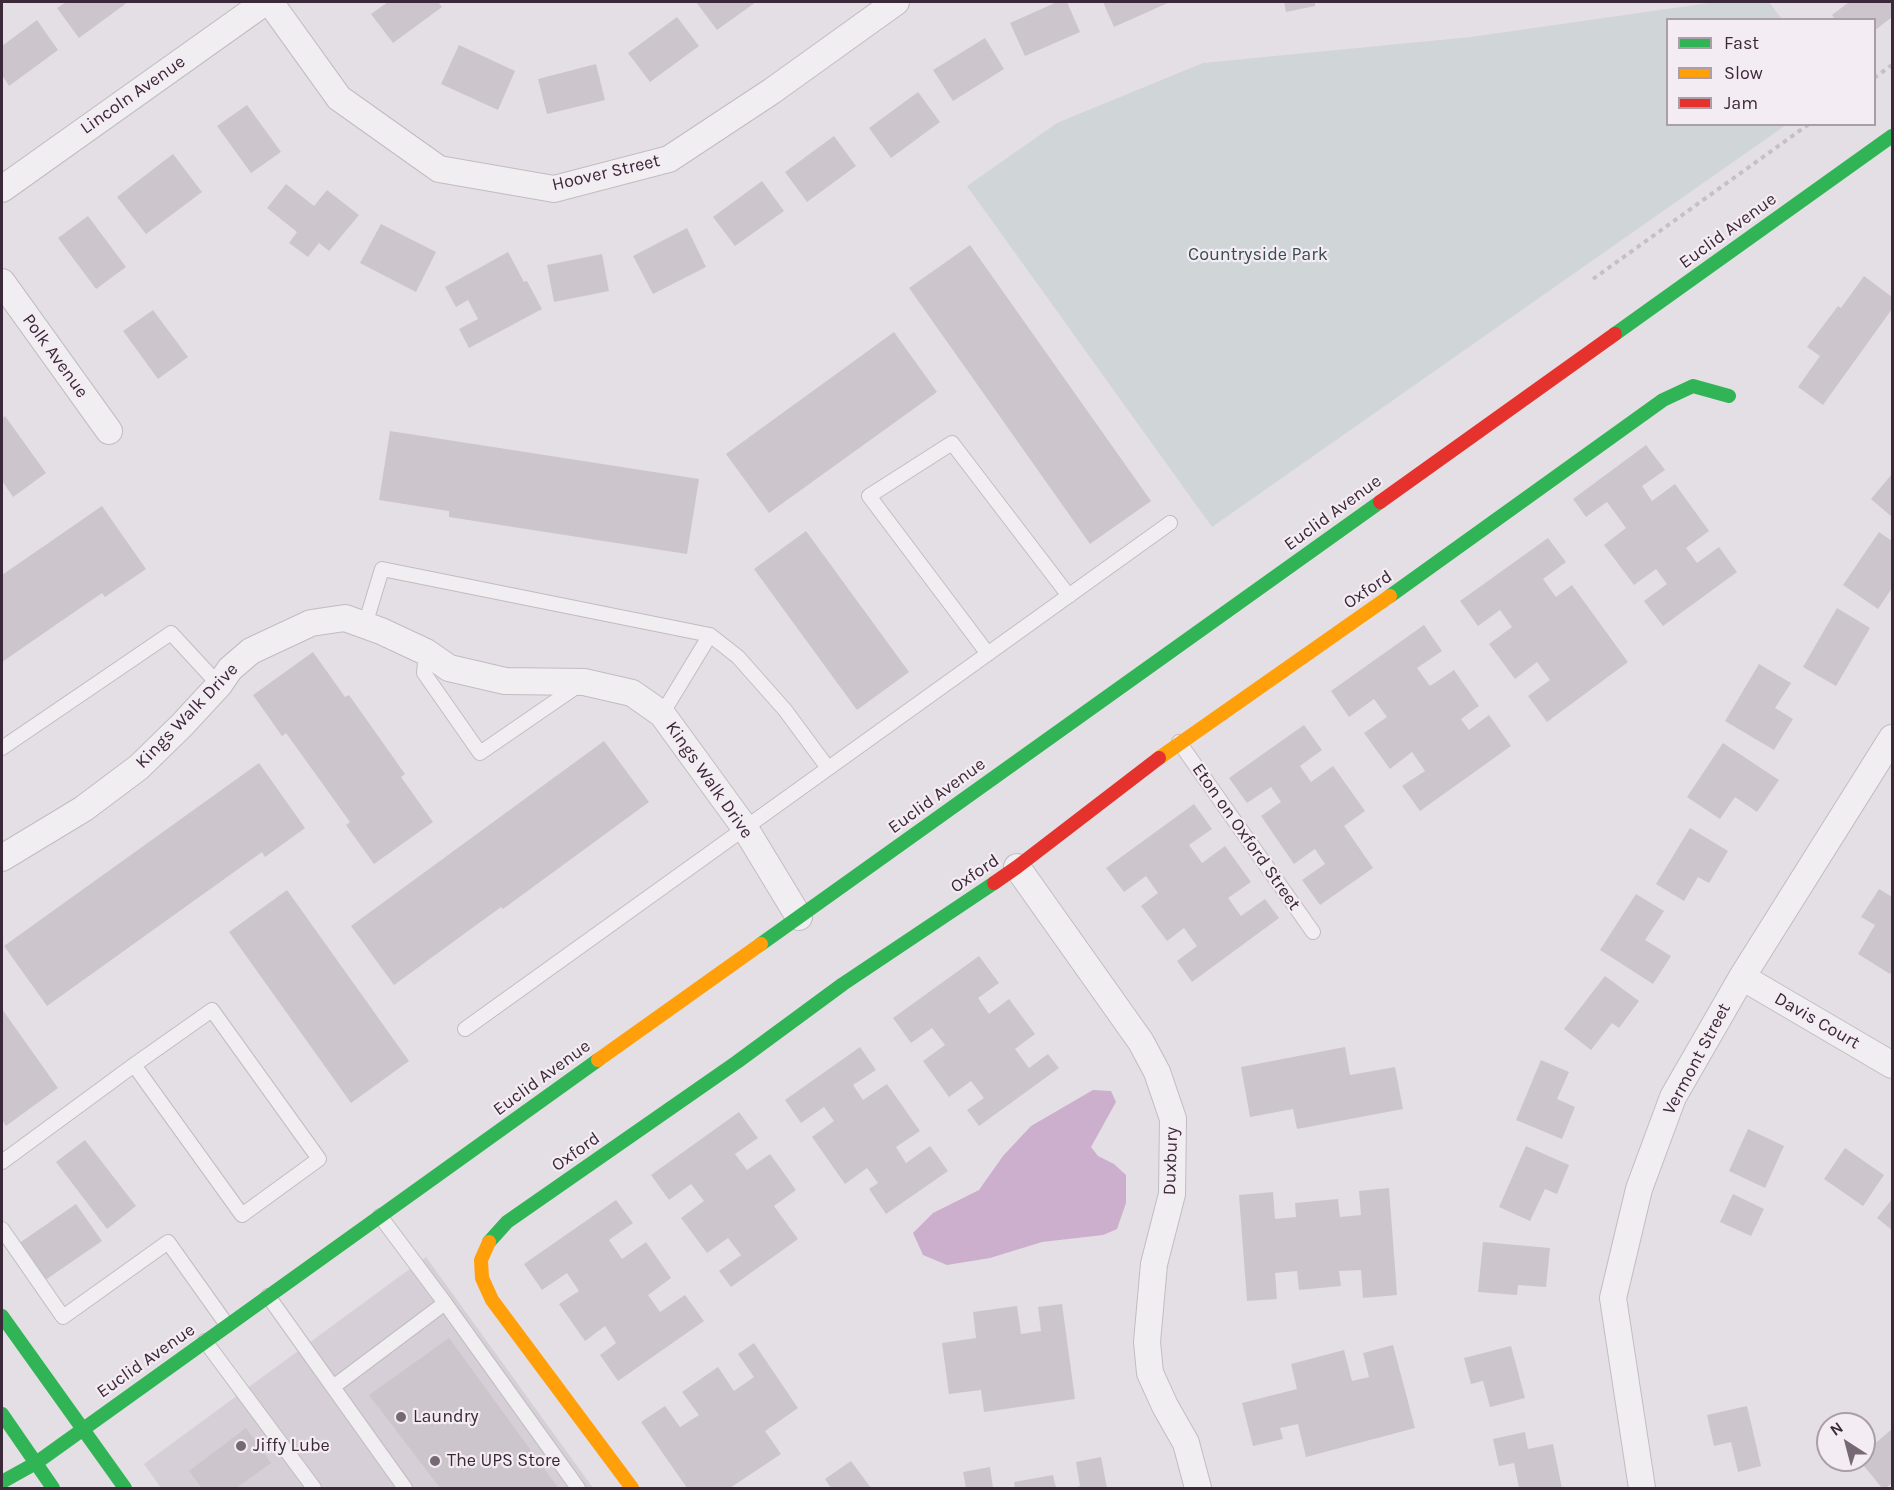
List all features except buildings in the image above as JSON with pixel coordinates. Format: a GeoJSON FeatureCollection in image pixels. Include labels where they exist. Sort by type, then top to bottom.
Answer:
{"type":"FeatureCollection","features":[{"type":"Feature","properties":{"kind":"main road","name":"Euclid Avenue"},"geometry":{"type":"LineString","coordinates":[[2,1482],[36,1463],[1893,136]]}},
{"type":"Feature","properties":{"kind":"main road","name":"Oxford"},"geometry":{"type":"LineString","coordinates":[[632,1488],[492,1300],[482,1278],[481,1260],[489,1241],[507,1222],[737,1062],[843,984],[1017,867],[1179,741],[1418,577],[1663,400],[1694,386],[1729,396]]}},
{"type":"Feature","properties":{"kind":"main road"},"geometry":{"type":"LineString","coordinates":[[2,1316],[125,1488]]}},
{"type":"Feature","properties":{"kind":"main road"},"geometry":{"type":"LineString","coordinates":[[2,1414],[53,1488]]}},
{"type":"Feature","properties":{"kind":"street","name":"Lincoln Avenue"},"geometry":{"type":"LineString","coordinates":[[2,189],[265,2]]}},
{"type":"Feature","properties":{"kind":"street","name":"Hoover Street"},"geometry":{"type":"LineString","coordinates":[[270,2],[339,99],[439,169],[554,189],[669,159],[772,91],[896,2]]}},
{"type":"Feature","properties":{"kind":"street","name":"Polk Avenue"},"geometry":{"type":"LineString","coordinates":[[2,282],[108,431]]}},
{"type":"Feature","properties":{"kind":"street","name":"Kings Walk Drive"},"geometry":{"type":"LineString","coordinates":[[2,858],[83,809],[139,767],[162,747],[219,685],[230,669],[251,651],[311,623],[345,618],[426,652],[449,668],[505,681],[584,682],[632,693],[662,714],[745,828],[799,917]]}},
{"type":"Feature","properties":{"kind":"street","name":"Vermont Street"},"geometry":{"type":"LineString","coordinates":[[1642,1488],[1613,1298],[1639,1189],[1673,1097],[1742,977],[1893,738]]}},
{"type":"Feature","properties":{"kind":"street","name":"Duxbury"},"geometry":{"type":"LineString","coordinates":[[1017,867],[1141,1042],[1157,1071],[1173,1119],[1172,1194],[1154,1264],[1147,1342],[1150,1373],[1186,1443],[1198,1488]]}},
{"type":"Feature","properties":{"kind":"street","name":"Davis Court"},"geometry":{"type":"LineString","coordinates":[[1742,977],[1893,1065]]}},
{"type":"Feature","properties":{"kind":"lane"},"geometry":{"type":"LineString","coordinates":[[988,654],[870,496],[952,443],[1069,596]]}},
{"type":"Feature","properties":{"kind":"lane"},"geometry":{"type":"LineString","coordinates":[[465,1029],[1170,523]]}},
{"type":"Feature","properties":{"kind":"lane"},"geometry":{"type":"LineString","coordinates":[[365,625],[382,569],[710,635],[738,657],[785,710],[828,768]]}},
{"type":"Feature","properties":{"kind":"lane"},"geometry":{"type":"LineString","coordinates":[[2,748],[171,633],[219,685]]}},
{"type":"Feature","properties":{"kind":"lane"},"geometry":{"type":"LineString","coordinates":[[662,714],[710,635]]}},
{"type":"Feature","properties":{"kind":"lane"},"geometry":{"type":"LineString","coordinates":[[426,652],[424,672],[480,753],[584,682]]}},
{"type":"Feature","properties":{"kind":"lane","name":"Eton on Oxford Street"},"geometry":{"type":"LineString","coordinates":[[1179,741],[1313,932]]}},
{"type":"Feature","properties":{"kind":"lane"},"geometry":{"type":"LineString","coordinates":[[2,1162],[134,1065],[212,1010],[319,1159],[242,1215],[134,1065]]}},
{"type":"Feature","properties":{"kind":"lane"},"geometry":{"type":"LineString","coordinates":[[380,1216],[578,1488]]}},
{"type":"Feature","properties":{"kind":"lane"},"geometry":{"type":"LineString","coordinates":[[2,1229],[63,1317],[168,1242],[227,1325]]}},
{"type":"Feature","properties":{"kind":"lane"},"geometry":{"type":"LineString","coordinates":[[268,1296],[405,1488]]}},
{"type":"Feature","properties":{"kind":"lane"},"geometry":{"type":"LineString","coordinates":[[333,1387],[445,1303]]}},
{"type":"Feature","properties":{"kind":"lane"},"geometry":{"type":"LineString","coordinates":[[205,1341],[314,1488]]}},
{"type":"Feature","properties":{"kind":"path"},"geometry":{"type":"LineString","coordinates":[[1876,77],[1893,65]]}},
{"type":"Feature","properties":{"kind":"path"},"geometry":{"type":"LineString","coordinates":[[1593,279],[1806,126]]}},
{"type":"Feature","properties":{"kind":"shaded area"},"geometry":{"type":"Polygon","coordinates":[[[1093,1090],[1111,1091],[1116,1102],[1091,1147],[1098,1156],[1114,1164],[1126,1175],[1126,1203],[1117,1229],[1103,1235],[1042,1242],[990,1258],[947,1265],[923,1255],[913,1233],[933,1213],[979,1190],[1003,1156],[1031,1126],[1093,1090]]]}},
{"type":"Feature","properties":{"kind":"shaded area"},"geometry":{"type":"Polygon","coordinates":[[[426,1257],[593,1488],[161,1488],[144,1464],[426,1257]]]}},
{"type":"Feature","properties":{"kind":"green space","name":"Countryside Park"},"geometry":{"type":"Polygon","coordinates":[[[1716,2],[1769,2],[1781,18],[1666,18],[1666,126],[1785,126],[1212,527],[967,186],[1057,123],[1203,63],[1471,37],[1716,2]]]}},
{"type":"Feature","properties":{"kind":"traffic: fast"},"geometry":{"type":"LineString","coordinates":[[1615,334],[1892,136]]}},
{"type":"Feature","properties":{"kind":"traffic: fast"},"geometry":{"type":"LineString","coordinates":[[1390,596],[1663,400],[1693,386],[1729,396]]}},
{"type":"Feature","properties":{"kind":"traffic: fast"},"geometry":{"type":"LineString","coordinates":[[761,944],[1380,502]]}},
{"type":"Feature","properties":{"kind":"traffic: fast"},"geometry":{"type":"LineString","coordinates":[[489,1242],[507,1222],[737,1062],[843,984],[994,883]]}},
{"type":"Feature","properties":{"kind":"traffic: fast"},"geometry":{"type":"LineString","coordinates":[[2,1482],[36,1463],[598,1060]]}},
{"type":"Feature","properties":{"kind":"traffic: fast"},"geometry":{"type":"LineString","coordinates":[[2,1316],[125,1488]]}},
{"type":"Feature","properties":{"kind":"traffic: fast"},"geometry":{"type":"LineString","coordinates":[[2,1414],[53,1488]]}},
{"type":"Feature","properties":{"kind":"traffic: slow"},"geometry":{"type":"LineString","coordinates":[[1159,758],[1390,596]]}},
{"type":"Feature","properties":{"kind":"traffic: slow"},"geometry":{"type":"LineString","coordinates":[[598,1060],[761,944]]}},
{"type":"Feature","properties":{"kind":"traffic: slow"},"geometry":{"type":"LineString","coordinates":[[489,1242],[481,1260],[482,1278],[492,1300],[632,1488]]}},
{"type":"Feature","properties":{"kind":"traffic: jam"},"geometry":{"type":"LineString","coordinates":[[1380,502],[1615,334]]}},
{"type":"Feature","properties":{"kind":"traffic: jam"},"geometry":{"type":"LineString","coordinates":[[994,883],[1159,758]]}},
{"type":"Feature","properties":{"kind":"place","name":"Laundry"},"geometry":{"type":"Point","coordinates":[401,1417]}},
{"type":"Feature","properties":{"kind":"place","name":"Jiffy Lube"},"geometry":{"type":"Point","coordinates":[241,1446]}},
{"type":"Feature","properties":{"kind":"place","name":"The UPS Store"},"geometry":{"type":"Point","coordinates":[435,1461]}}]}
